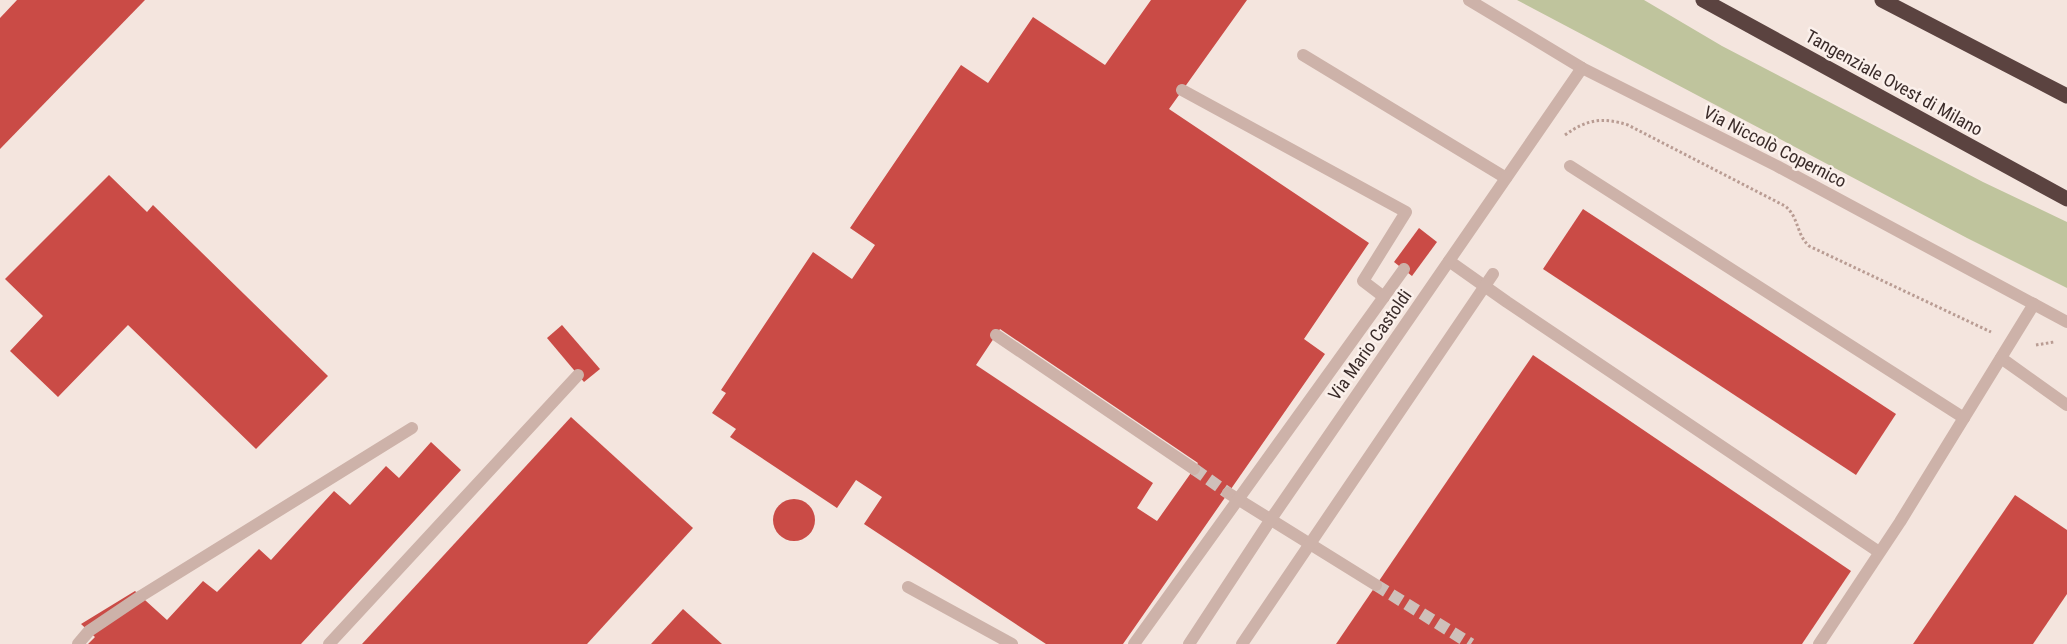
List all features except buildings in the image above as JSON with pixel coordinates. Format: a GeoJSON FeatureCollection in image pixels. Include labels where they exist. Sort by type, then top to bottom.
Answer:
{"type":"FeatureCollection","features":[{"type":"Feature","properties":{"kind":"highway","name":"Tangenziale Ovest di Milano"},"geometry":{"type":"LineString","coordinates":[[1703,0],[2067,199]]}},
{"type":"Feature","properties":{"kind":"highway"},"geometry":{"type":"LineString","coordinates":[[1882,0],[2067,96]]}},
{"type":"Feature","properties":{"kind":"street","name":"Via Niccolò Copernico"},"geometry":{"type":"LineString","coordinates":[[1469,0],[1582,68],[1777,166],[2067,322]]}},
{"type":"Feature","properties":{"kind":"street"},"geometry":{"type":"LineString","coordinates":[[1303,55],[1506,178]]}},
{"type":"Feature","properties":{"kind":"street","name":"Via Mario Castoldi"},"geometry":{"type":"LineString","coordinates":[[1189,644],[1271,519],[1582,68]]}},
{"type":"Feature","properties":{"kind":"street"},"geometry":{"type":"LineString","coordinates":[[1182,90],[1406,212],[1363,281],[1384,297]]}},
{"type":"Feature","properties":{"kind":"street"},"geometry":{"type":"LineString","coordinates":[[1570,166],[1964,418]]}},
{"type":"Feature","properties":{"kind":"street"},"geometry":{"type":"LineString","coordinates":[[1449,261],[1880,552]]}},
{"type":"Feature","properties":{"kind":"street"},"geometry":{"type":"LineString","coordinates":[[1134,644],[1233,496],[1404,270]]}},
{"type":"Feature","properties":{"kind":"street"},"geometry":{"type":"LineString","coordinates":[[1242,644],[1493,274]]}},
{"type":"Feature","properties":{"kind":"street"},"geometry":{"type":"LineString","coordinates":[[1819,644],[1880,552],[2034,304]]}},
{"type":"Feature","properties":{"kind":"street"},"geometry":{"type":"LineString","coordinates":[[996,336],[1194,469]]}},
{"type":"Feature","properties":{"kind":"street"},"geometry":{"type":"LineString","coordinates":[[2001,358],[2067,405]]}},
{"type":"Feature","properties":{"kind":"street"},"geometry":{"type":"LineString","coordinates":[[329,644],[578,375]]}},
{"type":"Feature","properties":{"kind":"street"},"geometry":{"type":"LineString","coordinates":[[78,644],[89,631],[141,596],[412,428]]}},
{"type":"Feature","properties":{"kind":"street"},"geometry":{"type":"LineString","coordinates":[[1233,496],[1376,585]]}},
{"type":"Feature","properties":{"kind":"street"},"geometry":{"type":"LineString","coordinates":[[908,586],[1012,644]]}},
{"type":"Feature","properties":{"kind":"path"},"geometry":{"type":"LineString","coordinates":[[1560,138],[1572,129],[1594,121],[1611,119],[1628,125],[1785,206],[1793,212],[1798,232],[1809,246],[2026,348],[2048,342],[2056,342]]}},
{"type":"Feature","properties":{"kind":"green space"},"geometry":{"type":"Polygon","coordinates":[[[1517,0],[1644,0],[1722,46],[1983,182],[2067,222],[2067,288],[1967,238],[1517,0]]]}},
{"type":"Feature","properties":{"kind":"tunnel"},"geometry":{"type":"LineString","coordinates":[[1194,469],[1228,493]]}},
{"type":"Feature","properties":{"kind":"tunnel"},"geometry":{"type":"LineString","coordinates":[[1376,585],[1471,644]]}}]}
